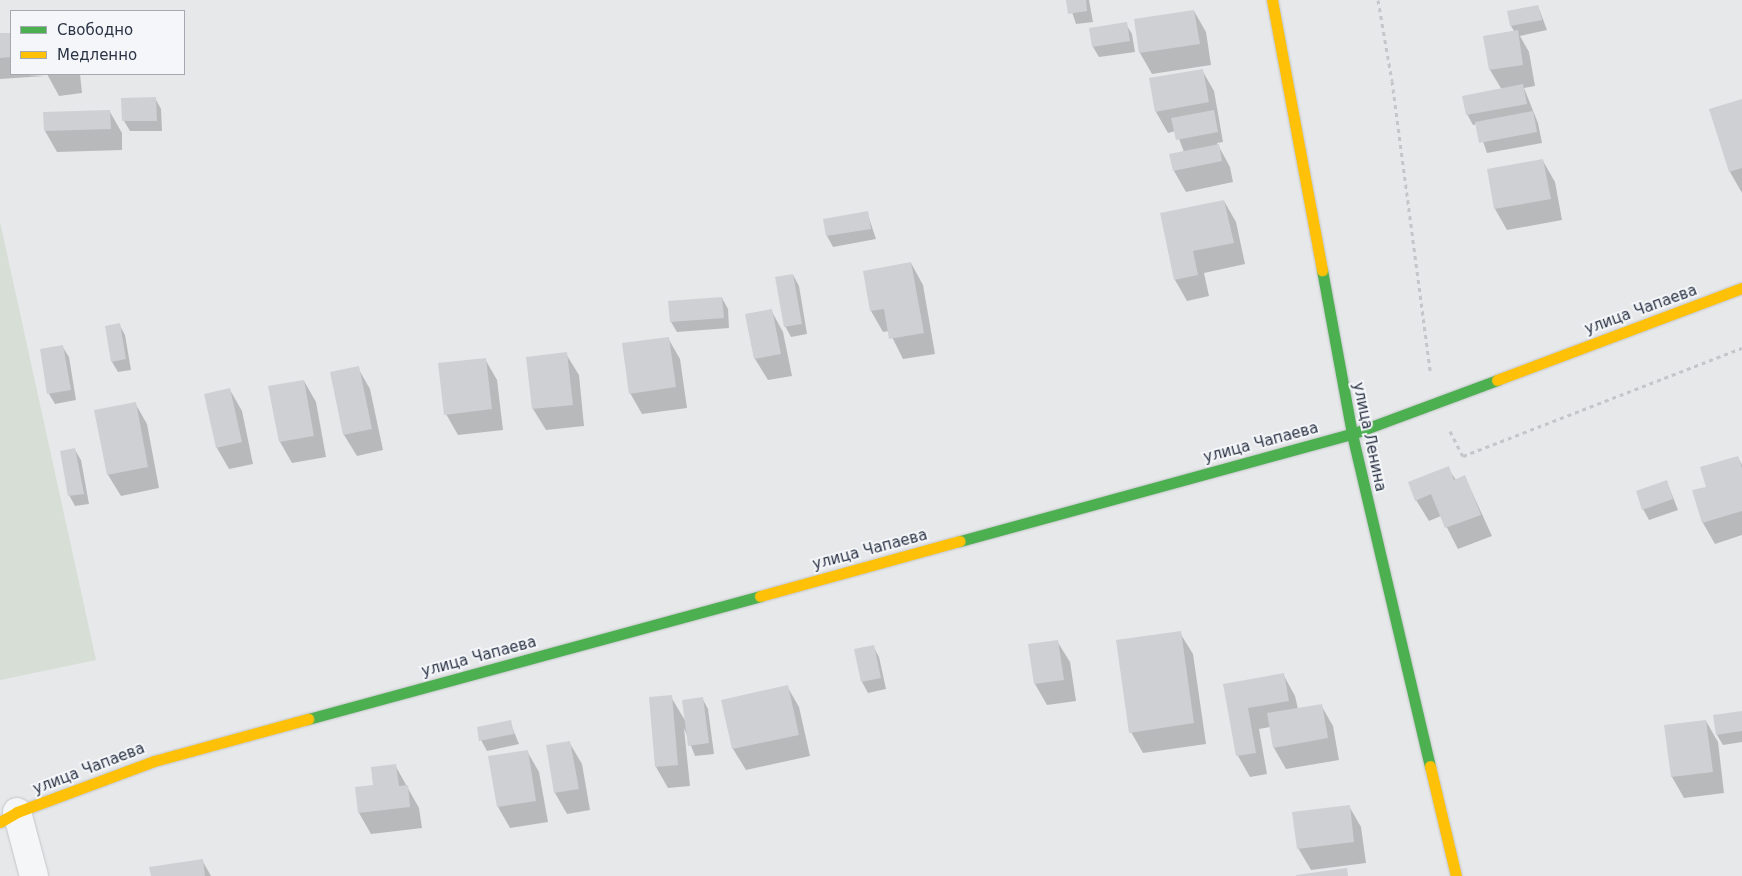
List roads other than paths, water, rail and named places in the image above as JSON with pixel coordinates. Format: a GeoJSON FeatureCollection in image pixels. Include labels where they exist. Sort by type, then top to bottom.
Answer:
{"type":"FeatureCollection","features":[{"type":"Feature","properties":{"kind":"main road","name":"улица Ленина"},"geometry":{"type":"LineString","coordinates":[[1272,0],[1352,434],[1456,876]]}},
{"type":"Feature","properties":{"kind":"main road","name":"улица Чапаева"},"geometry":{"type":"LineString","coordinates":[[9,817],[154,761],[1352,434],[1742,288]]}},
{"type":"Feature","properties":{"kind":"street"},"geometry":{"type":"LineString","coordinates":[[9,817],[34,876]]}}]}
